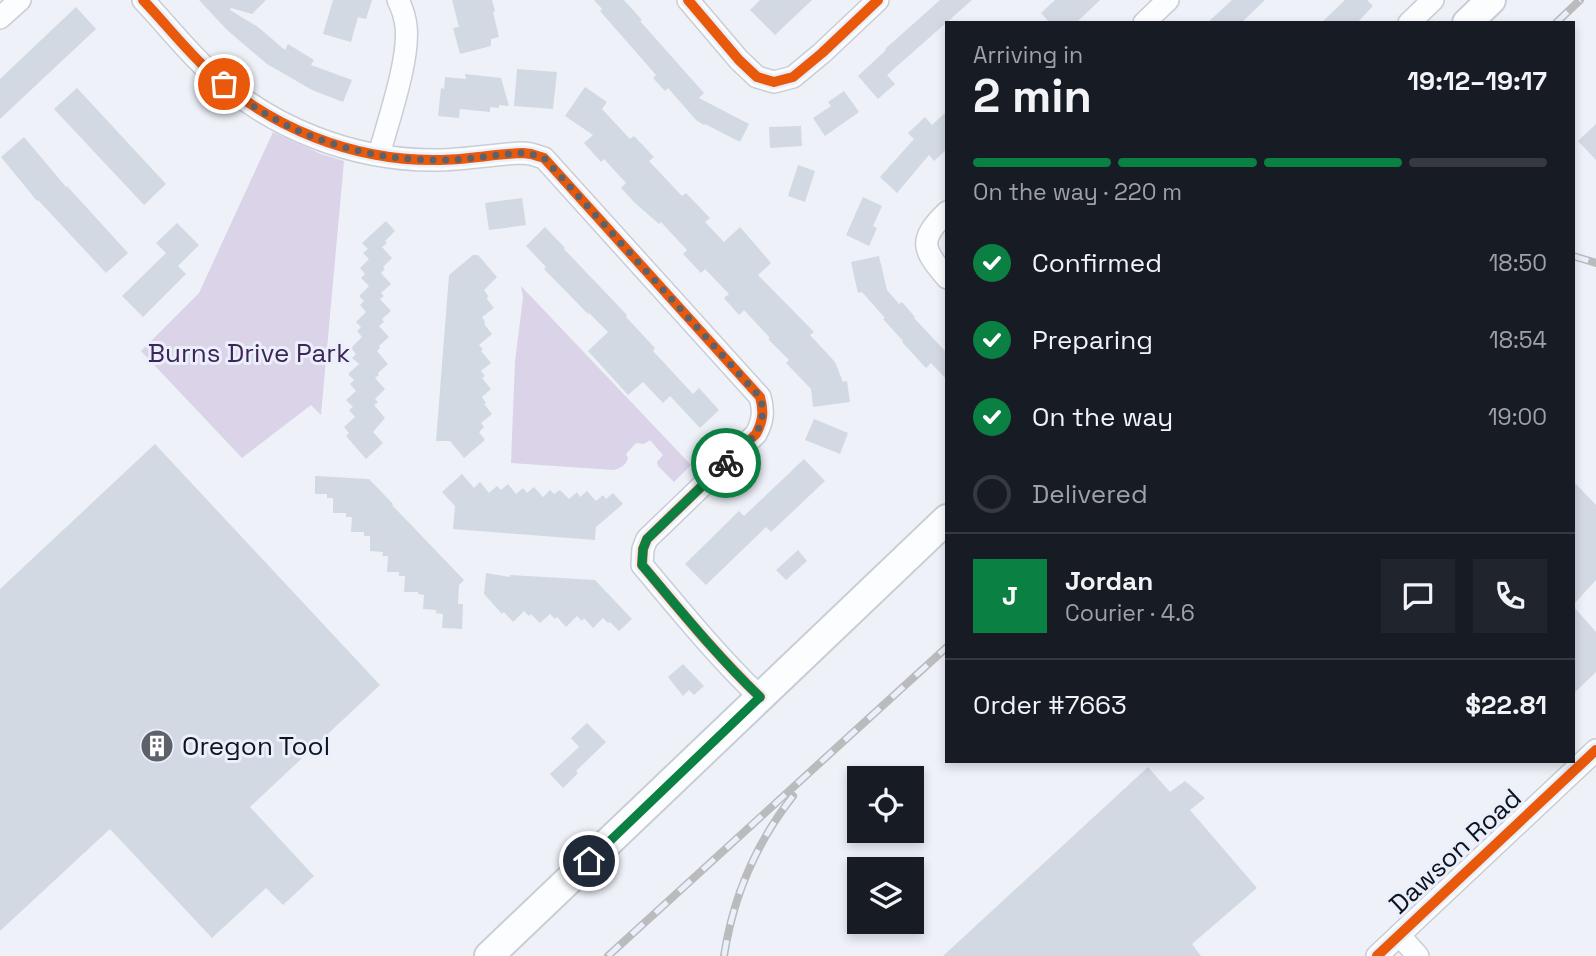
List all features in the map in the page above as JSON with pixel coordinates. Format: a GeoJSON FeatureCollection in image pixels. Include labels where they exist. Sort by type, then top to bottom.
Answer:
{"type":"FeatureCollection","features":[{"type":"Feature","properties":{"kind":"main road"},"geometry":{"type":"LineString","coordinates":[[1469,21],[1491,0]]}},
{"type":"Feature","properties":{"kind":"main road"},"geometry":{"type":"LineString","coordinates":[[489,956],[945,521]]}},
{"type":"Feature","properties":{"kind":"street"},"geometry":{"type":"LineString","coordinates":[[0,18],[20,0]]}},
{"type":"Feature","properties":{"kind":"street"},"geometry":{"type":"LineString","coordinates":[[143,0],[208,70],[240,98],[275,119],[319,140],[379,155],[437,160],[523,153],[544,158],[760,397],[763,405],[761,424],[756,434],[647,539],[642,557],[642,565],[701,635],[760,697]]}},
{"type":"Feature","properties":{"kind":"street"},"geometry":{"type":"LineString","coordinates":[[379,155],[402,68],[405,45],[406,28],[398,0]]}},
{"type":"Feature","properties":{"kind":"street"},"geometry":{"type":"LineString","coordinates":[[688,0],[739,60],[757,76],[774,82],[793,77],[878,0]]}},
{"type":"Feature","properties":{"kind":"street"},"geometry":{"type":"LineString","coordinates":[[1146,21],[1168,0]]}},
{"type":"Feature","properties":{"kind":"street"},"geometry":{"type":"LineString","coordinates":[[1411,21],[1433,0]]}},
{"type":"Feature","properties":{"kind":"street"},"geometry":{"type":"LineString","coordinates":[[945,214],[933,225],[926,240],[929,257],[945,276]]}},
{"type":"Feature","properties":{"kind":"street","name":"Dawson Road"},"geometry":{"type":"LineString","coordinates":[[1377,956],[1596,750]]}},
{"type":"Feature","properties":{"kind":"street"},"geometry":{"type":"LineString","coordinates":[[1399,935],[1418,956]]}},
{"type":"Feature","properties":{"kind":"green space","name":"Burns Drive Park"},"geometry":{"type":"Polygon","coordinates":[[[273,132],[321,154],[344,161],[321,415],[311,405],[242,458],[141,351],[199,293],[273,132]]]}},
{"type":"Feature","properties":{"kind":"green space"},"geometry":{"type":"Polygon","coordinates":[[[521,286],[691,465],[674,482],[658,466],[657,462],[663,455],[650,440],[644,444],[636,443],[626,454],[628,458],[624,465],[613,470],[511,463],[515,361],[523,298],[521,286]]]}},
{"type":"Feature","properties":{"kind":"building"},"geometry":{"type":"Polygon","coordinates":[[[199,0],[266,0],[252,14],[231,8],[230,10],[258,27],[285,50],[288,44],[314,60],[311,65],[352,80],[343,102],[312,90],[267,64],[227,30],[199,0]]]}},
{"type":"Feature","properties":{"kind":"building"},"geometry":{"type":"Polygon","coordinates":[[[333,0],[372,0],[366,19],[358,17],[351,42],[323,34],[333,0]]]}},
{"type":"Feature","properties":{"kind":"building"},"geometry":{"type":"Polygon","coordinates":[[[452,0],[492,0],[499,37],[491,39],[491,46],[460,54],[453,28],[459,27],[452,0]]]}},
{"type":"Feature","properties":{"kind":"building"},"geometry":{"type":"Polygon","coordinates":[[[594,0],[624,0],[704,93],[699,98],[749,124],[740,142],[696,120],[668,88],[665,91],[653,78],[656,75],[600,11],[602,9],[594,0]]]}},
{"type":"Feature","properties":{"kind":"building"},"geometry":{"type":"Polygon","coordinates":[[[760,0],[812,0],[775,35],[750,10],[760,0]]]}},
{"type":"Feature","properties":{"kind":"building"},"geometry":{"type":"Polygon","coordinates":[[[940,0],[972,0],[945,21],[887,75],[895,84],[878,99],[858,76],[940,0]]]}},
{"type":"Feature","properties":{"kind":"building"},"geometry":{"type":"Polygon","coordinates":[[[1055,0],[1100,0],[1078,21],[1048,21],[1041,13],[1055,0]]]}},
{"type":"Feature","properties":{"kind":"building"},"geometry":{"type":"Polygon","coordinates":[[[1232,0],[1265,0],[1243,21],[1209,21],[1232,0]]]}},
{"type":"Feature","properties":{"kind":"building"},"geometry":{"type":"Polygon","coordinates":[[[1345,0],[1367,0],[1373,6],[1359,21],[1323,21],[1345,0]]]}},
{"type":"Feature","properties":{"kind":"building"},"geometry":{"type":"Polygon","coordinates":[[[76,7],[96,29],[0,119],[0,79],[76,7]]]}},
{"type":"Feature","properties":{"kind":"building"},"geometry":{"type":"Polygon","coordinates":[[[517,69],[557,72],[553,109],[514,106],[517,69]]]}},
{"type":"Feature","properties":{"kind":"building"},"geometry":{"type":"Polygon","coordinates":[[[465,74],[501,78],[509,106],[490,107],[490,112],[460,109],[459,118],[438,116],[445,77],[466,79],[465,74]]]}},
{"type":"Feature","properties":{"kind":"building"},"geometry":{"type":"Polygon","coordinates":[[[585,87],[607,102],[602,109],[630,139],[634,136],[654,157],[649,161],[682,196],[686,193],[710,218],[705,222],[724,242],[740,227],[771,263],[758,275],[814,332],[810,335],[835,362],[843,382],[847,381],[850,402],[813,407],[811,389],[786,363],[789,360],[768,339],[770,338],[744,310],[739,315],[724,298],[729,294],[705,269],[701,273],[683,254],[687,250],[661,222],[659,224],[621,188],[626,183],[604,159],[601,162],[584,143],[593,135],[565,116],[585,87]]]}},
{"type":"Feature","properties":{"kind":"building"},"geometry":{"type":"Polygon","coordinates":[[[77,88],[166,184],[144,205],[54,109],[77,88]]]}},
{"type":"Feature","properties":{"kind":"building"},"geometry":{"type":"Polygon","coordinates":[[[844,91],[859,112],[825,136],[813,118],[831,106],[828,102],[844,91]]]}},
{"type":"Feature","properties":{"kind":"building"},"geometry":{"type":"Polygon","coordinates":[[[945,113],[945,151],[934,161],[929,155],[897,193],[880,177],[914,139],[908,133],[925,117],[932,125],[945,113]]]}},
{"type":"Feature","properties":{"kind":"building"},"geometry":{"type":"Polygon","coordinates":[[[1596,124],[1596,160],[1578,141],[1596,124]]]}},
{"type":"Feature","properties":{"kind":"building"},"geometry":{"type":"Polygon","coordinates":[[[801,126],[802,146],[770,148],[769,127],[801,126]]]}},
{"type":"Feature","properties":{"kind":"building"},"geometry":{"type":"Polygon","coordinates":[[[24,137],[66,187],[128,253],[106,273],[37,201],[1,157],[24,137]]]}},
{"type":"Feature","properties":{"kind":"building"},"geometry":{"type":"Polygon","coordinates":[[[798,165],[815,171],[805,202],[788,196],[798,165]]]}},
{"type":"Feature","properties":{"kind":"building"},"geometry":{"type":"Polygon","coordinates":[[[863,197],[882,206],[873,226],[877,228],[869,246],[846,235],[863,197]]]}},
{"type":"Feature","properties":{"kind":"building"},"geometry":{"type":"Polygon","coordinates":[[[522,198],[526,225],[489,230],[485,203],[522,198]]]}},
{"type":"Feature","properties":{"kind":"building"},"geometry":{"type":"Polygon","coordinates":[[[386,221],[395,231],[382,247],[392,258],[381,273],[391,284],[381,293],[384,296],[380,299],[391,311],[379,326],[389,337],[377,351],[388,364],[375,378],[385,389],[375,399],[378,402],[374,405],[385,418],[373,432],[383,443],[366,459],[346,436],[349,433],[344,427],[355,417],[349,410],[353,407],[346,400],[356,391],[350,384],[354,380],[348,374],[359,364],[352,358],[356,354],[351,348],[362,337],[357,331],[361,327],[356,322],[366,312],[360,305],[364,301],[359,296],[369,286],[361,278],[365,274],[360,268],[369,259],[363,253],[368,249],[362,243],[386,221]]]}},
{"type":"Feature","properties":{"kind":"building"},"geometry":{"type":"Polygon","coordinates":[[[177,223],[199,245],[178,266],[186,274],[143,317],[122,296],[166,253],[156,243],[177,223]]]}},
{"type":"Feature","properties":{"kind":"building"},"geometry":{"type":"Polygon","coordinates":[[[545,227],[627,315],[655,348],[653,351],[693,394],[699,388],[719,410],[700,428],[670,396],[663,403],[643,382],[628,395],[588,351],[608,332],[544,269],[546,267],[526,246],[545,227]]]}},
{"type":"Feature","properties":{"kind":"building"},"geometry":{"type":"Polygon","coordinates":[[[473,255],[478,255],[497,277],[484,290],[494,308],[482,317],[492,334],[479,345],[491,363],[481,371],[485,376],[482,378],[491,389],[482,397],[492,414],[481,423],[484,427],[479,432],[485,440],[464,458],[450,441],[436,441],[449,275],[473,255]]]}},
{"type":"Feature","properties":{"kind":"building"},"geometry":{"type":"Polygon","coordinates":[[[879,256],[887,290],[899,304],[902,302],[945,351],[945,378],[931,363],[926,368],[862,292],[858,293],[851,262],[879,256]]]}},
{"type":"Feature","properties":{"kind":"building"},"geometry":{"type":"Polygon","coordinates":[[[814,419],[848,433],[840,454],[805,440],[814,419]]]}},
{"type":"Feature","properties":{"kind":"building","name":"Oregon Tool"},"geometry":{"type":"Polygon","coordinates":[[[155,444],[380,685],[250,807],[314,876],[283,905],[266,888],[212,938],[110,829],[0,931],[0,589],[155,444]]]}},
{"type":"Feature","properties":{"kind":"building"},"geometry":{"type":"Polygon","coordinates":[[[804,459],[825,481],[771,532],[766,527],[706,585],[685,564],[739,511],[744,516],[804,459]]]}},
{"type":"Feature","properties":{"kind":"building"},"geometry":{"type":"Polygon","coordinates":[[[462,474],[474,488],[480,482],[489,493],[497,486],[501,490],[508,484],[516,494],[523,488],[527,493],[534,487],[543,497],[550,490],[554,494],[560,490],[569,499],[577,492],[580,497],[587,491],[596,501],[603,495],[606,499],[613,493],[623,504],[596,527],[595,540],[453,529],[455,506],[442,492],[462,474]]]}},
{"type":"Feature","properties":{"kind":"building"},"geometry":{"type":"Polygon","coordinates":[[[315,476],[369,479],[464,580],[459,585],[458,604],[463,604],[462,629],[442,628],[443,614],[436,613],[436,610],[423,609],[424,595],[404,592],[405,576],[399,576],[399,572],[387,572],[388,556],[382,556],[383,552],[370,551],[370,536],[364,536],[364,532],[351,532],[352,517],[346,517],[346,513],[333,513],[333,498],[327,498],[327,494],[315,494],[315,476]]]}},
{"type":"Feature","properties":{"kind":"building"},"geometry":{"type":"Polygon","coordinates":[[[1575,483],[1596,505],[1596,580],[1575,603],[1575,483]]]}},
{"type":"Feature","properties":{"kind":"building"},"geometry":{"type":"Polygon","coordinates":[[[798,550],[807,561],[786,580],[776,570],[798,550]]]}},
{"type":"Feature","properties":{"kind":"building"},"geometry":{"type":"Polygon","coordinates":[[[486,573],[510,577],[595,580],[632,619],[619,631],[603,618],[593,628],[584,618],[582,621],[577,616],[566,627],[550,614],[540,623],[524,611],[513,622],[484,594],[486,573]]]}},
{"type":"Feature","properties":{"kind":"building"},"geometry":{"type":"Polygon","coordinates":[[[1575,608],[1596,632],[1596,672],[1575,692],[1575,608]]]}},
{"type":"Feature","properties":{"kind":"building"},"geometry":{"type":"Polygon","coordinates":[[[683,664],[704,686],[694,695],[689,690],[683,696],[668,677],[683,664]]]}},
{"type":"Feature","properties":{"kind":"building"},"geometry":{"type":"Polygon","coordinates":[[[587,723],[606,742],[576,771],[578,773],[563,788],[550,774],[579,747],[571,738],[587,723]]]}},
{"type":"Feature","properties":{"kind":"building"},"geometry":{"type":"Polygon","coordinates":[[[1148,767],[1170,792],[1185,781],[1205,798],[1190,810],[1257,888],[1192,944],[1201,956],[943,956],[1148,767]]]}},
{"type":"Feature","properties":{"kind":"railway"},"geometry":{"type":"LineString","coordinates":[[1558,21],[1580,0]]}},
{"type":"Feature","properties":{"kind":"railway"},"geometry":{"type":"LineString","coordinates":[[1575,257],[1596,263]]}},
{"type":"Feature","properties":{"kind":"railway"},"geometry":{"type":"LineString","coordinates":[[608,956],[945,649]]}},
{"type":"Feature","properties":{"kind":"railway"},"geometry":{"type":"LineString","coordinates":[[724,956],[733,913],[748,871],[768,833],[793,796]]}},
{"type":"Feature","properties":{"kind":"cycle path"},"geometry":{"type":"LineString","coordinates":[[143,0],[200,63],[233,91],[259,109],[314,137],[375,155],[406,159],[448,160],[523,153],[544,158],[760,397],[762,416],[756,434],[647,539],[642,565],[714,649],[760,697]]}},
{"type":"Feature","properties":{"kind":"cycle path"},"geometry":{"type":"LineString","coordinates":[[688,0],[739,60],[757,77],[774,82],[793,77],[878,0]]}},
{"type":"Feature","properties":{"kind":"cycle path"},"geometry":{"type":"LineString","coordinates":[[1377,956],[1596,750]]}},
{"type":"Feature","properties":{"kind":"way so far"},"geometry":{"type":"LineString","coordinates":[[224,84],[240,98],[275,119],[319,140],[349,149],[408,159],[469,159],[523,153],[544,158],[760,397],[763,405],[761,424],[756,434],[726,463]]}},
{"type":"Feature","properties":{"kind":"place","name":"Oregon Tool"},"geometry":{"type":"Point","coordinates":[157,746]}},
{"type":"Feature","properties":{"kind":"route"},"geometry":{"type":"LineString","coordinates":[[589,861],[760,697],[704,639],[642,565],[647,539],[726,463]]}}]}
